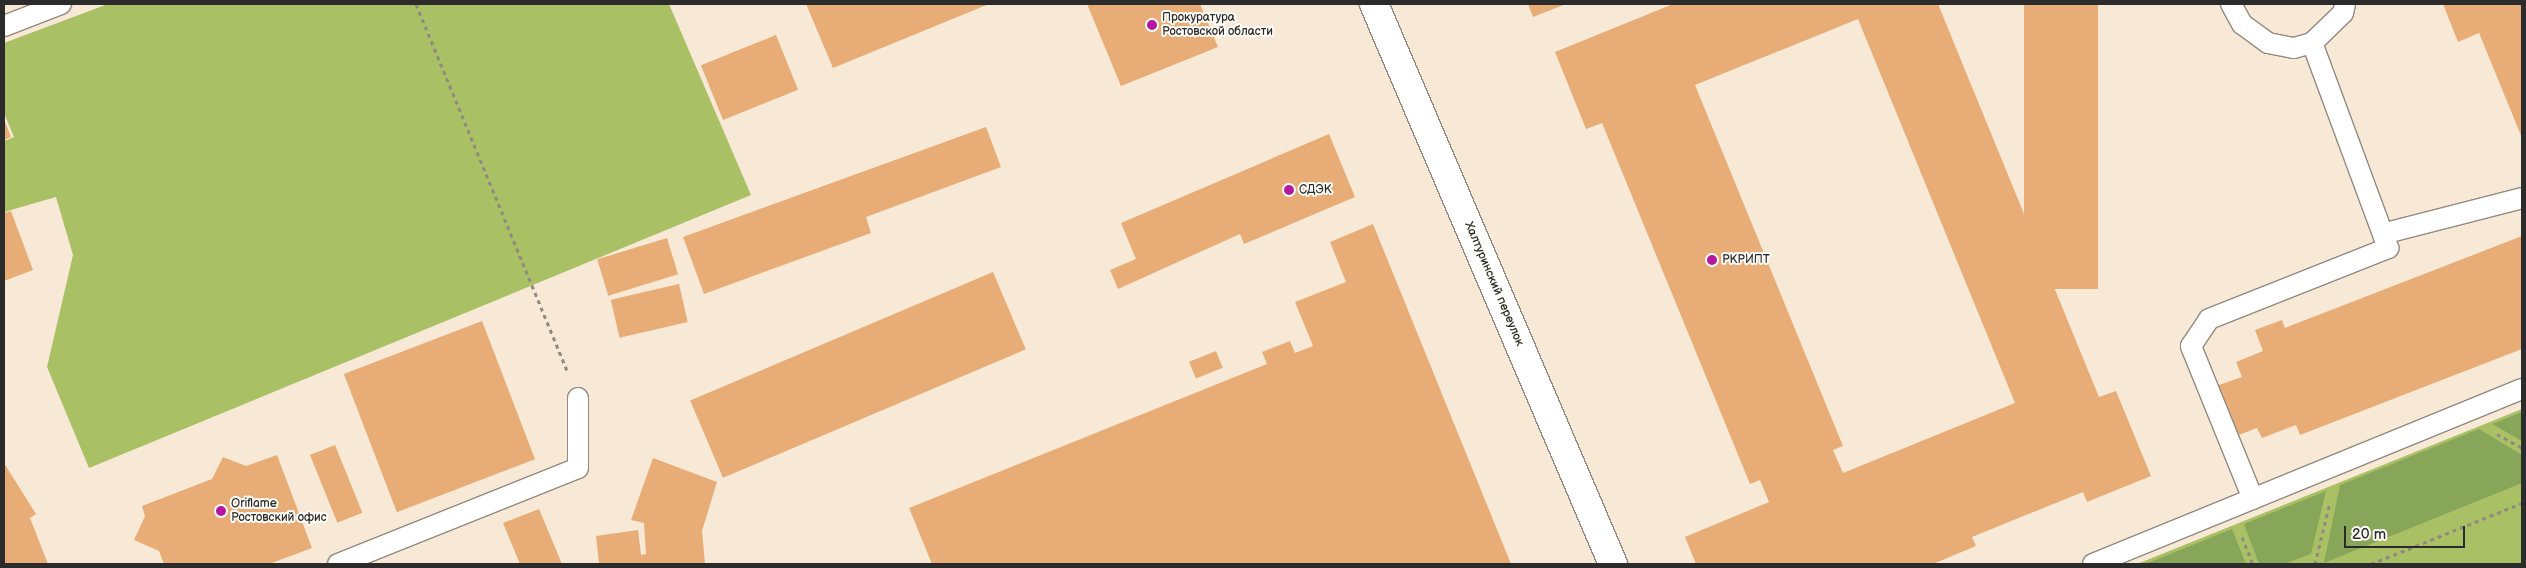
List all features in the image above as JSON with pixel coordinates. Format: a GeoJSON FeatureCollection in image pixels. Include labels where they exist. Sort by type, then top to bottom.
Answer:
{"type":"FeatureCollection","features":[{"type":"Feature","properties":{"kind":"street","name":"Халтуринский переулок"},"geometry":{"type":"LineString","coordinates":[[1374,4],[1613,564]]}},
{"type":"Feature","properties":{"kind":"lane"},"geometry":{"type":"LineString","coordinates":[[4,26],[60,4]]}},
{"type":"Feature","properties":{"kind":"lane"},"geometry":{"type":"LineString","coordinates":[[2231,4],[2242,24],[2268,43],[2294,48],[2312,43],[2343,14],[2346,4]]}},
{"type":"Feature","properties":{"kind":"lane"},"geometry":{"type":"LineString","coordinates":[[2253,498],[2191,346],[2209,319],[2371,258],[2388,248],[2386,233],[2312,43]]}},
{"type":"Feature","properties":{"kind":"lane"},"geometry":{"type":"LineString","coordinates":[[2386,233],[2522,198]]}},
{"type":"Feature","properties":{"kind":"lane"},"geometry":{"type":"LineString","coordinates":[[2093,564],[2522,389]]}},
{"type":"Feature","properties":{"kind":"lane"},"geometry":{"type":"LineString","coordinates":[[338,564],[578,468],[578,398]]}},
{"type":"Feature","properties":{"kind":"path"},"geometry":{"type":"LineString","coordinates":[[416,4],[578,398]]}},
{"type":"Feature","properties":{"kind":"path"},"geometry":{"type":"LineString","coordinates":[[2315,564],[2335,480],[2330,467]]}},
{"type":"Feature","properties":{"kind":"path"},"geometry":{"type":"LineString","coordinates":[[2371,564],[2522,504]]}},
{"type":"Feature","properties":{"kind":"green space"},"geometry":{"type":"Polygon","coordinates":[[[108,4],[669,4],[751,195],[89,468],[47,367],[73,255],[56,197],[4,212],[4,141],[14,137],[4,113],[4,43],[108,4]]]}},
{"type":"Feature","properties":{"kind":"green space"},"geometry":{"type":"Polygon","coordinates":[[[2522,409],[2522,564],[2137,564],[2522,409]]]}},
{"type":"Feature","properties":{"kind":"green space"},"geometry":{"type":"Polygon","coordinates":[[[2522,412],[2522,441],[2492,424],[2522,412]]]}},
{"type":"Feature","properties":{"kind":"green space"},"geometry":{"type":"Polygon","coordinates":[[[2479,429],[2522,455],[2522,483],[2324,563],[2340,485],[2479,429]]]}},
{"type":"Feature","properties":{"kind":"green space"},"geometry":{"type":"Polygon","coordinates":[[[2326,491],[2311,554],[2284,564],[2259,564],[2244,524],[2326,491]]]}},
{"type":"Feature","properties":{"kind":"green space"},"geometry":{"type":"Polygon","coordinates":[[[2232,529],[2246,564],[2145,564],[2232,529]]]}},
{"type":"Feature","properties":{"kind":"building"},"geometry":{"type":"Polygon","coordinates":[[[806,4],[989,4],[833,68],[806,4]]]}},
{"type":"Feature","properties":{"kind":"building","name":"Прокуратура Ростовской области"},"geometry":{"type":"Polygon","coordinates":[[[1087,4],[1200,4],[1218,47],[1121,86],[1087,4]]]}},
{"type":"Feature","properties":{"kind":"building"},"geometry":{"type":"Polygon","coordinates":[[[1528,4],[1566,4],[1533,17],[1528,4]]]}},
{"type":"Feature","properties":{"kind":"building","name":"РКРИПТ"},"geometry":{"type":"Polygon","coordinates":[[[1673,4],[1938,4],[2099,397],[2116,391],[2151,476],[2087,502],[2083,492],[1972,537],[1976,546],[1933,564],[1696,564],[1685,537],[1769,502],[1760,480],[1750,484],[1602,123],[1586,129],[1555,52],[1673,4]],[[1858,19],[1695,85],[1843,446],[1833,450],[1843,473],[2015,403],[1858,19]]]}},
{"type":"Feature","properties":{"kind":"building"},"geometry":{"type":"Polygon","coordinates":[[[2024,4],[2098,4],[2098,289],[2024,289],[2024,4]]]}},
{"type":"Feature","properties":{"kind":"building"},"geometry":{"type":"Polygon","coordinates":[[[2443,4],[2522,4],[2522,138],[2479,33],[2458,42],[2443,4]]]}},
{"type":"Feature","properties":{"kind":"building"},"geometry":{"type":"Polygon","coordinates":[[[776,35],[798,90],[723,120],[701,65],[776,35]]]}},
{"type":"Feature","properties":{"kind":"building"},"geometry":{"type":"Polygon","coordinates":[[[4,119],[11,137],[4,140],[4,119]]]}},
{"type":"Feature","properties":{"kind":"building"},"geometry":{"type":"Polygon","coordinates":[[[986,127],[1001,167],[866,217],[871,233],[704,294],[683,237],[986,127]]]}},
{"type":"Feature","properties":{"kind":"building"},"geometry":{"type":"Polygon","coordinates":[[[1329,134],[1355,197],[1244,244],[1240,234],[1118,289],[1110,270],[1136,259],[1121,223],[1329,134]]]}},
{"type":"Feature","properties":{"kind":"building"},"geometry":{"type":"Polygon","coordinates":[[[11,211],[33,270],[4,281],[4,213],[11,211]]]}},
{"type":"Feature","properties":{"kind":"building"},"geometry":{"type":"Polygon","coordinates":[[[1373,224],[1511,564],[932,564],[909,508],[1267,364],[1262,352],[1290,341],[1295,353],[1313,346],[1295,302],[1346,282],[1330,242],[1373,224]]]}},
{"type":"Feature","properties":{"kind":"building"},"geometry":{"type":"Polygon","coordinates":[[[2522,236],[2522,349],[2300,435],[2296,425],[2262,438],[2257,428],[2236,436],[2216,386],[2242,377],[2236,362],[2263,351],[2255,330],[2282,320],[2285,328],[2522,236]]]}},
{"type":"Feature","properties":{"kind":"building"},"geometry":{"type":"Polygon","coordinates":[[[667,238],[678,274],[608,296],[597,259],[667,238]]]}},
{"type":"Feature","properties":{"kind":"building"},"geometry":{"type":"Polygon","coordinates":[[[993,272],[1026,349],[723,478],[690,401],[993,272]]]}},
{"type":"Feature","properties":{"kind":"building"},"geometry":{"type":"Polygon","coordinates":[[[679,284],[688,322],[620,338],[611,300],[679,284]]]}},
{"type":"Feature","properties":{"kind":"building"},"geometry":{"type":"Polygon","coordinates":[[[482,321],[535,459],[397,512],[344,374],[482,321]]]}},
{"type":"Feature","properties":{"kind":"building"},"geometry":{"type":"Polygon","coordinates":[[[1216,351],[1223,368],[1196,379],[1189,362],[1216,351]]]}},
{"type":"Feature","properties":{"kind":"building"},"geometry":{"type":"Polygon","coordinates":[[[335,445],[362,513],[337,523],[310,455],[335,445]]]}},
{"type":"Feature","properties":{"kind":"building","name":"Oriflame Ростовский офис"},"geometry":{"type":"Polygon","coordinates":[[[277,455],[312,548],[269,564],[164,564],[159,551],[134,540],[145,516],[142,506],[212,479],[223,457],[246,466],[277,455]]]}},
{"type":"Feature","properties":{"kind":"building"},"geometry":{"type":"Polygon","coordinates":[[[653,458],[717,482],[702,531],[705,564],[599,564],[596,536],[638,530],[641,555],[646,554],[644,523],[631,520],[653,458]]]}},
{"type":"Feature","properties":{"kind":"building"},"geometry":{"type":"Polygon","coordinates":[[[4,463],[36,514],[30,518],[48,564],[4,564],[4,463]]]}},
{"type":"Feature","properties":{"kind":"building"},"geometry":{"type":"Polygon","coordinates":[[[539,509],[562,564],[520,564],[503,523],[539,509]]]}},
{"type":"Feature","properties":{"kind":"place","name":"Прокуратура Ростовской области"},"geometry":{"type":"Point","coordinates":[1152,25]}},
{"type":"Feature","properties":{"kind":"place","name":"СДЭК"},"geometry":{"type":"Point","coordinates":[1289,190]}},
{"type":"Feature","properties":{"kind":"place","name":"РКРИПТ"},"geometry":{"type":"Point","coordinates":[1712,260]}},
{"type":"Feature","properties":{"kind":"place","name":"Oriflame Ростовский офис"},"geometry":{"type":"Point","coordinates":[221,511]}}]}
